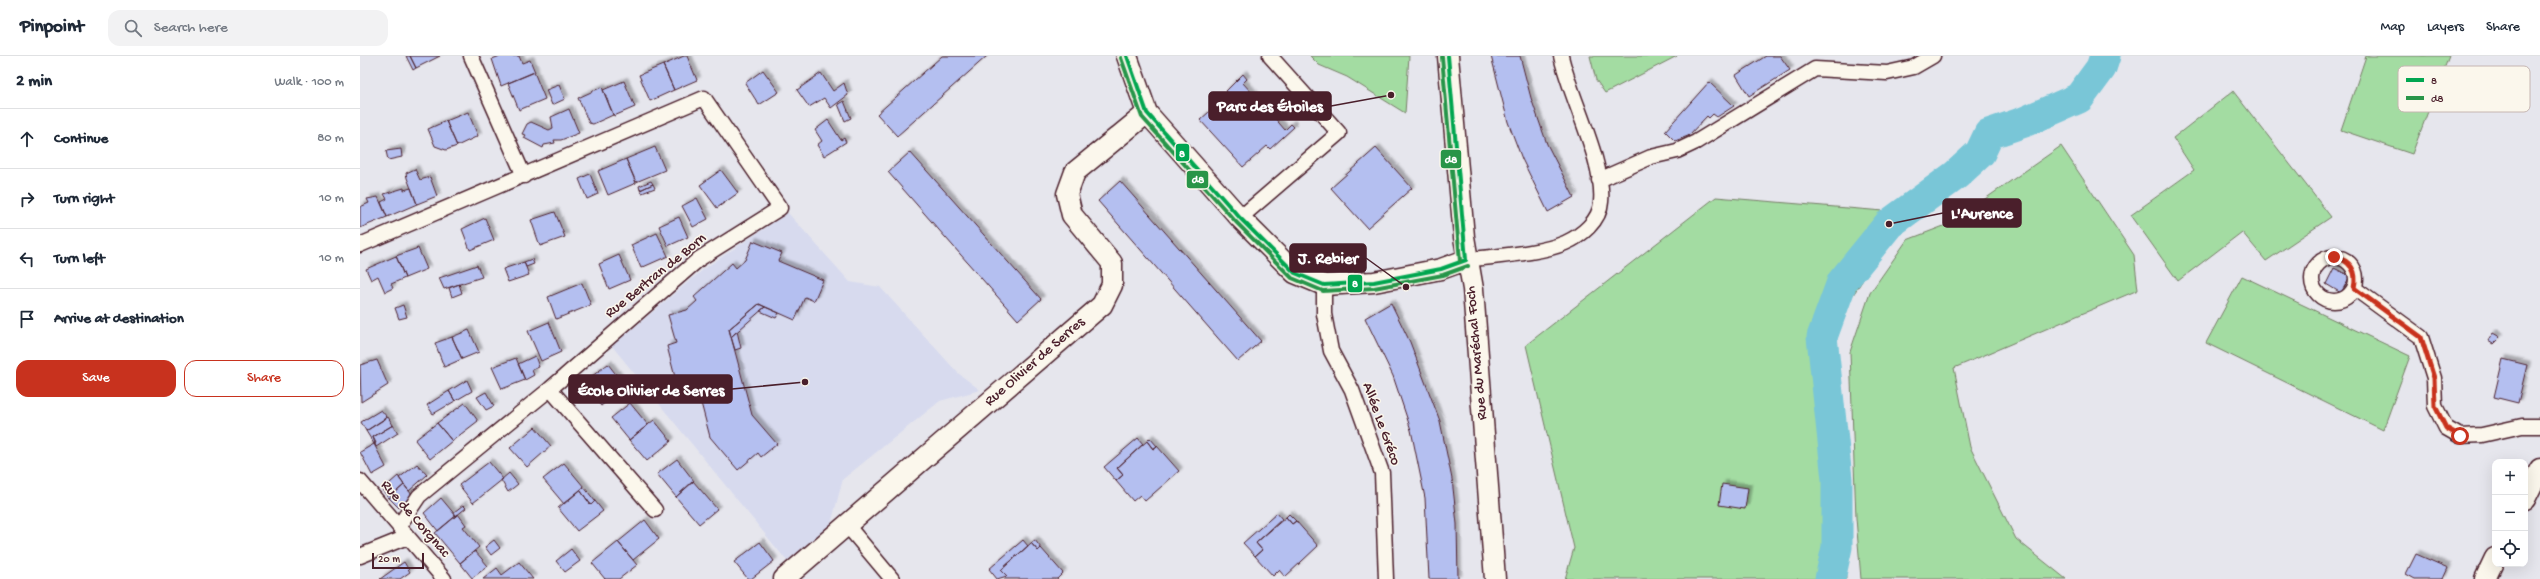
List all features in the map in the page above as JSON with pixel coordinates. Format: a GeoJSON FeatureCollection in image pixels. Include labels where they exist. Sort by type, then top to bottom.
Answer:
{"type":"FeatureCollection","features":[{"type":"Feature","properties":{"kind":"street"},"geometry":{"type":"LineString","coordinates":[[471,56],[524,176]]}},
{"type":"Feature","properties":{"kind":"street"},"geometry":{"type":"LineString","coordinates":[[1127,56],[1147,113],[1240,218],[1295,273],[1324,285],[1374,282],[1440,269],[1466,260],[1537,250],[1564,244],[1576,238],[1586,230],[1596,217],[1601,203],[1599,180],[1565,76],[1561,56]]}},
{"type":"Feature","properties":{"kind":"street"},"geometry":{"type":"LineString","coordinates":[[1240,218],[1339,133],[1270,56]]}},
{"type":"Feature","properties":{"kind":"street","name":"Rue du Maréchal Foch"},"geometry":{"type":"LineString","coordinates":[[1448,56],[1466,260],[1472,289],[1495,579]]}},
{"type":"Feature","properties":{"kind":"street"},"geometry":{"type":"LineString","coordinates":[[1599,180],[1651,157],[1677,151],[1696,142],[1815,69],[1887,73],[1914,67],[1933,56]]}},
{"type":"Feature","properties":{"kind":"street","name":"Rue Bertran de Born"},"geometry":{"type":"LineString","coordinates":[[360,245],[704,98],[780,208],[699,259],[550,389],[419,496],[403,531]]}},
{"type":"Feature","properties":{"kind":"street","name":"Rue Olivier de Serres"},"geometry":{"type":"LineString","coordinates":[[784,579],[1102,305],[1112,285],[1112,263],[1072,215],[1067,194],[1075,172],[1147,113]]}},
{"type":"Feature","properties":{"kind":"street","name":"Allée Le Gréco"},"geometry":{"type":"LineString","coordinates":[[1324,285],[1324,314],[1331,351],[1352,390],[1382,473],[1386,579]]}},
{"type":"Feature","properties":{"kind":"street"},"geometry":{"type":"LineString","coordinates":[[2354,288],[2421,337],[2434,378],[2435,406],[2446,428],[2460,436],[2482,435],[2522,426],[2540,426]]}},
{"type":"Feature","properties":{"kind":"street"},"geometry":{"type":"LineString","coordinates":[[550,389],[655,510]]}},
{"type":"Feature","properties":{"kind":"street"},"geometry":{"type":"LineString","coordinates":[[2527,495],[2540,469]]}},
{"type":"Feature","properties":{"kind":"street","name":"Rue de Corgnac"},"geometry":{"type":"LineString","coordinates":[[360,481],[444,579]]}},
{"type":"Feature","properties":{"kind":"street"},"geometry":{"type":"LineString","coordinates":[[846,524],[892,579]]}},
{"type":"Feature","properties":{"kind":"street"},"geometry":{"type":"LineString","coordinates":[[360,556],[403,531]]}},
{"type":"Feature","properties":{"kind":"street"},"geometry":{"type":"LineString","coordinates":[[2484,579],[2492,564]]}},
{"type":"Feature","properties":{"kind":"shaded area"},"geometry":{"type":"Polygon","coordinates":[[[788,213],[850,282],[880,287],[958,373],[980,390],[940,401],[843,479],[831,524],[787,561],[612,346],[705,268],[788,213]]]}},
{"type":"Feature","properties":{"kind":"green space"},"geometry":{"type":"Polygon","coordinates":[[[1310,56],[1409,56],[1405,113],[1347,77],[1319,65],[1310,56]]]}},
{"type":"Feature","properties":{"kind":"green space"},"geometry":{"type":"Polygon","coordinates":[[[1590,56],[1677,56],[1605,93],[1596,80],[1590,56]]]}},
{"type":"Feature","properties":{"kind":"green space"},"geometry":{"type":"Polygon","coordinates":[[[2366,56],[2449,56],[2445,66],[2398,66],[2398,112],[2428,112],[2412,154],[2341,130],[2366,56]]]}},
{"type":"Feature","properties":{"kind":"green space"},"geometry":{"type":"Polygon","coordinates":[[[2233,91],[2331,217],[2266,261],[2242,232],[2178,281],[2131,215],[2194,170],[2173,138],[2233,91]]]}},
{"type":"Feature","properties":{"kind":"green space"},"geometry":{"type":"Polygon","coordinates":[[[2061,146],[2134,255],[2138,290],[1954,368],[1970,447],[2016,539],[2066,579],[1861,579],[1856,518],[1850,352],[1870,293],[1907,240],[1949,224],[2061,146]]]}},
{"type":"Feature","properties":{"kind":"green space"},"geometry":{"type":"Polygon","coordinates":[[[1716,197],[1907,213],[1847,304],[1833,348],[1846,579],[1565,579],[1574,548],[1526,345],[1716,197]]]}},
{"type":"Feature","properties":{"kind":"green space"},"geometry":{"type":"Polygon","coordinates":[[[2242,276],[2410,356],[2383,430],[2206,343],[2242,276]]]}},
{"type":"Feature","properties":{"kind":"building"},"geometry":{"type":"Polygon","coordinates":[[[406,56],[410,56],[416,68],[413,70],[406,56]]]}},
{"type":"Feature","properties":{"kind":"building"},"geometry":{"type":"Polygon","coordinates":[[[410,56],[440,56],[416,68],[410,56]]]}},
{"type":"Feature","properties":{"kind":"building"},"geometry":{"type":"Polygon","coordinates":[[[500,56],[519,56],[522,63],[530,60],[535,72],[501,86],[492,59],[500,56]]]}},
{"type":"Feature","properties":{"kind":"building"},"geometry":{"type":"Polygon","coordinates":[[[687,56],[697,80],[674,90],[663,65],[687,56]]]}},
{"type":"Feature","properties":{"kind":"building"},"geometry":{"type":"Polygon","coordinates":[[[942,56],[987,56],[897,136],[877,114],[942,56]]]}},
{"type":"Feature","properties":{"kind":"building"},"geometry":{"type":"Polygon","coordinates":[[[1491,56],[1520,56],[1531,98],[1547,144],[1574,197],[1548,212],[1522,159],[1508,122],[1491,56]]]}},
{"type":"Feature","properties":{"kind":"building"},"geometry":{"type":"Polygon","coordinates":[[[1766,56],[1780,56],[1790,70],[1749,96],[1736,75],[1766,56]]]}},
{"type":"Feature","properties":{"kind":"building"},"geometry":{"type":"Polygon","coordinates":[[[663,65],[674,90],[650,101],[639,75],[663,65]]]}},
{"type":"Feature","properties":{"kind":"building"},"geometry":{"type":"Polygon","coordinates":[[[763,70],[779,92],[759,105],[745,83],[763,70]]]}},
{"type":"Feature","properties":{"kind":"building"},"geometry":{"type":"Polygon","coordinates":[[[534,72],[545,99],[519,110],[508,83],[534,72]]]}},
{"type":"Feature","properties":{"kind":"building"},"geometry":{"type":"Polygon","coordinates":[[[821,73],[833,91],[844,83],[848,95],[831,108],[824,98],[809,107],[797,90],[821,73]]]}},
{"type":"Feature","properties":{"kind":"building"},"geometry":{"type":"Polygon","coordinates":[[[1243,74],[1247,79],[1243,83],[1261,103],[1264,100],[1270,106],[1267,109],[1285,130],[1291,124],[1294,127],[1270,149],[1267,146],[1243,167],[1200,120],[1227,96],[1225,92],[1243,74]]]}},
{"type":"Feature","properties":{"kind":"building"},"geometry":{"type":"Polygon","coordinates":[[[624,81],[635,107],[614,116],[603,90],[624,81]]]}},
{"type":"Feature","properties":{"kind":"building"},"geometry":{"type":"Polygon","coordinates":[[[1709,82],[1734,106],[1717,117],[1713,114],[1709,118],[1707,116],[1688,136],[1675,141],[1665,131],[1709,82]]]}},
{"type":"Feature","properties":{"kind":"building"},"geometry":{"type":"Polygon","coordinates":[[[559,85],[565,99],[552,105],[546,90],[559,85]]]}},
{"type":"Feature","properties":{"kind":"building"},"geometry":{"type":"Polygon","coordinates":[[[602,87],[613,115],[593,124],[589,123],[578,98],[602,87]]]}},
{"type":"Feature","properties":{"kind":"building"},"geometry":{"type":"Polygon","coordinates":[[[844,101],[851,118],[845,121],[838,104],[844,101]]]}},
{"type":"Feature","properties":{"kind":"building"},"geometry":{"type":"Polygon","coordinates":[[[569,109],[579,133],[561,140],[554,140],[555,143],[544,145],[543,148],[524,138],[526,135],[522,134],[527,124],[531,122],[549,130],[553,128],[551,117],[569,109]]]}},
{"type":"Feature","properties":{"kind":"building"},"geometry":{"type":"Polygon","coordinates":[[[468,112],[478,136],[457,146],[446,121],[468,112]]]}},
{"type":"Feature","properties":{"kind":"building"},"geometry":{"type":"Polygon","coordinates":[[[828,120],[841,140],[844,138],[846,142],[824,156],[817,145],[822,141],[815,130],[828,120]]]}},
{"type":"Feature","properties":{"kind":"building"},"geometry":{"type":"Polygon","coordinates":[[[446,121],[457,146],[446,150],[435,146],[428,129],[446,121]]]}},
{"type":"Feature","properties":{"kind":"building"},"geometry":{"type":"Polygon","coordinates":[[[655,147],[665,170],[636,182],[626,159],[655,147]]]}},
{"type":"Feature","properties":{"kind":"building"},"geometry":{"type":"Polygon","coordinates":[[[1376,148],[1412,188],[1367,228],[1331,188],[1376,148]]]}},
{"type":"Feature","properties":{"kind":"building"},"geometry":{"type":"Polygon","coordinates":[[[401,149],[402,157],[388,160],[386,151],[401,149]]]}},
{"type":"Feature","properties":{"kind":"building"},"geometry":{"type":"Polygon","coordinates":[[[910,152],[1041,299],[1018,320],[888,172],[910,152]]]}},
{"type":"Feature","properties":{"kind":"building"},"geometry":{"type":"Polygon","coordinates":[[[626,159],[636,183],[608,195],[598,171],[626,159]]]}},
{"type":"Feature","properties":{"kind":"building"},"geometry":{"type":"Polygon","coordinates":[[[415,169],[420,180],[430,177],[437,196],[417,204],[406,173],[415,169]]]}},
{"type":"Feature","properties":{"kind":"building"},"geometry":{"type":"Polygon","coordinates":[[[721,170],[738,193],[717,208],[700,185],[721,170]]]}},
{"type":"Feature","properties":{"kind":"building"},"geometry":{"type":"Polygon","coordinates":[[[590,174],[598,194],[587,199],[579,179],[590,174]]]}},
{"type":"Feature","properties":{"kind":"building"},"geometry":{"type":"Polygon","coordinates":[[[651,181],[653,184],[640,190],[639,186],[651,181]]]}},
{"type":"Feature","properties":{"kind":"building"},"geometry":{"type":"Polygon","coordinates":[[[1120,181],[1261,341],[1238,361],[1098,201],[1120,181]]]}},
{"type":"Feature","properties":{"kind":"building"},"geometry":{"type":"Polygon","coordinates":[[[653,184],[655,188],[642,193],[640,190],[653,184]]]}},
{"type":"Feature","properties":{"kind":"building"},"geometry":{"type":"Polygon","coordinates":[[[404,188],[404,190],[411,188],[417,204],[387,217],[381,202],[387,199],[384,194],[404,188]]]}},
{"type":"Feature","properties":{"kind":"building"},"geometry":{"type":"Polygon","coordinates":[[[378,197],[387,217],[360,228],[360,207],[369,203],[367,199],[378,197]]]}},
{"type":"Feature","properties":{"kind":"building"},"geometry":{"type":"Polygon","coordinates":[[[697,198],[708,219],[693,227],[682,206],[697,198]]]}},
{"type":"Feature","properties":{"kind":"building"},"geometry":{"type":"Polygon","coordinates":[[[555,212],[565,237],[540,246],[531,220],[555,212]]]}},
{"type":"Feature","properties":{"kind":"building"},"geometry":{"type":"Polygon","coordinates":[[[679,217],[688,237],[668,246],[659,226],[679,217]]]}},
{"type":"Feature","properties":{"kind":"building"},"geometry":{"type":"Polygon","coordinates":[[[485,218],[494,240],[470,250],[462,229],[485,218]]]}},
{"type":"Feature","properties":{"kind":"building"},"geometry":{"type":"Polygon","coordinates":[[[657,233],[668,256],[641,268],[631,245],[657,233]]]}},
{"type":"Feature","properties":{"kind":"building"},"geometry":{"type":"Polygon","coordinates":[[[753,241],[782,253],[778,261],[823,280],[814,301],[805,297],[795,320],[759,304],[729,329],[752,415],[777,444],[761,457],[758,453],[738,470],[710,437],[695,380],[677,385],[667,346],[676,343],[668,315],[687,310],[697,301],[694,297],[732,263],[736,268],[745,260],[753,241]]]}},
{"type":"Feature","properties":{"kind":"building"},"geometry":{"type":"Polygon","coordinates":[[[418,248],[427,269],[405,278],[396,256],[418,248]]]}},
{"type":"Feature","properties":{"kind":"building"},"geometry":{"type":"Polygon","coordinates":[[[619,255],[630,280],[609,289],[599,264],[619,255]]]}},
{"type":"Feature","properties":{"kind":"building"},"geometry":{"type":"Polygon","coordinates":[[[396,256],[405,278],[391,284],[393,288],[385,292],[378,276],[371,280],[366,269],[396,256]]]}},
{"type":"Feature","properties":{"kind":"building"},"geometry":{"type":"Polygon","coordinates":[[[532,259],[534,264],[526,267],[524,262],[532,259]]]}},
{"type":"Feature","properties":{"kind":"building"},"geometry":{"type":"Polygon","coordinates":[[[524,262],[529,275],[508,282],[503,269],[524,262]]]}},
{"type":"Feature","properties":{"kind":"building"},"geometry":{"type":"Polygon","coordinates":[[[477,265],[482,277],[444,289],[439,278],[477,265]]]}},
{"type":"Feature","properties":{"kind":"building"},"geometry":{"type":"Polygon","coordinates":[[[2334,268],[2350,276],[2341,293],[2326,284],[2334,268]]]}},
{"type":"Feature","properties":{"kind":"building"},"geometry":{"type":"Polygon","coordinates":[[[582,283],[591,305],[556,319],[548,297],[582,283]]]}},
{"type":"Feature","properties":{"kind":"building"},"geometry":{"type":"Polygon","coordinates":[[[459,284],[462,293],[452,297],[449,288],[459,284]]]}},
{"type":"Feature","properties":{"kind":"building"},"geometry":{"type":"Polygon","coordinates":[[[1391,303],[1410,342],[1440,421],[1452,479],[1457,524],[1458,579],[1429,579],[1425,498],[1411,430],[1393,376],[1365,318],[1391,303]]]}},
{"type":"Feature","properties":{"kind":"building"},"geometry":{"type":"Polygon","coordinates":[[[759,304],[765,307],[731,337],[729,329],[759,304]]]}},
{"type":"Feature","properties":{"kind":"building"},"geometry":{"type":"Polygon","coordinates":[[[403,305],[407,317],[399,319],[395,308],[403,305]]]}},
{"type":"Feature","properties":{"kind":"building"},"geometry":{"type":"Polygon","coordinates":[[[765,307],[779,313],[776,318],[760,311],[765,307]]]}},
{"type":"Feature","properties":{"kind":"building"},"geometry":{"type":"Polygon","coordinates":[[[549,322],[561,352],[541,361],[528,331],[549,322]]]}},
{"type":"Feature","properties":{"kind":"building"},"geometry":{"type":"Polygon","coordinates":[[[469,330],[479,352],[462,359],[452,337],[469,330]]]}},
{"type":"Feature","properties":{"kind":"building"},"geometry":{"type":"Polygon","coordinates":[[[737,331],[741,348],[735,350],[731,337],[737,331]]]}},
{"type":"Feature","properties":{"kind":"building"},"geometry":{"type":"Polygon","coordinates":[[[2493,333],[2500,337],[2493,344],[2488,341],[2493,333]]]}},
{"type":"Feature","properties":{"kind":"building"},"geometry":{"type":"Polygon","coordinates":[[[452,337],[462,359],[444,367],[435,343],[452,337]]]}},
{"type":"Feature","properties":{"kind":"building"},"geometry":{"type":"Polygon","coordinates":[[[535,356],[539,367],[532,370],[534,375],[525,380],[518,364],[535,356]]]}},
{"type":"Feature","properties":{"kind":"building"},"geometry":{"type":"Polygon","coordinates":[[[516,358],[525,380],[502,389],[492,367],[516,358]]]}},
{"type":"Feature","properties":{"kind":"building"},"geometry":{"type":"Polygon","coordinates":[[[2503,359],[2527,365],[2518,403],[2494,397],[2503,359]]]}},
{"type":"Feature","properties":{"kind":"building"},"geometry":{"type":"Polygon","coordinates":[[[377,360],[388,385],[361,402],[360,365],[377,360]]]}},
{"type":"Feature","properties":{"kind":"building"},"geometry":{"type":"Polygon","coordinates":[[[608,364],[625,386],[601,406],[583,383],[608,364]]]}},
{"type":"Feature","properties":{"kind":"building"},"geometry":{"type":"Polygon","coordinates":[[[467,380],[472,391],[455,401],[449,391],[467,380]]]}},
{"type":"Feature","properties":{"kind":"building"},"geometry":{"type":"Polygon","coordinates":[[[449,391],[455,401],[433,414],[427,405],[449,391]]]}},
{"type":"Feature","properties":{"kind":"building"},"geometry":{"type":"Polygon","coordinates":[[[486,392],[494,406],[486,410],[477,397],[486,392]]]}},
{"type":"Feature","properties":{"kind":"building"},"geometry":{"type":"Polygon","coordinates":[[[465,403],[478,421],[452,441],[437,423],[465,403]]]}},
{"type":"Feature","properties":{"kind":"building"},"geometry":{"type":"Polygon","coordinates":[[[630,403],[648,425],[629,440],[611,418],[630,403]]]}},
{"type":"Feature","properties":{"kind":"building"},"geometry":{"type":"Polygon","coordinates":[[[381,410],[387,417],[366,431],[361,422],[381,410]]]}},
{"type":"Feature","properties":{"kind":"building"},"geometry":{"type":"Polygon","coordinates":[[[388,417],[393,425],[373,437],[376,443],[374,444],[366,431],[388,417]]]}},
{"type":"Feature","properties":{"kind":"building"},"geometry":{"type":"Polygon","coordinates":[[[654,420],[671,441],[647,461],[629,440],[654,420]]]}},
{"type":"Feature","properties":{"kind":"building"},"geometry":{"type":"Polygon","coordinates":[[[437,423],[452,441],[430,459],[415,440],[437,423]]]}},
{"type":"Feature","properties":{"kind":"building"},"geometry":{"type":"Polygon","coordinates":[[[393,425],[398,433],[376,447],[373,437],[393,425]]]}},
{"type":"Feature","properties":{"kind":"building"},"geometry":{"type":"Polygon","coordinates":[[[535,427],[551,446],[527,467],[510,448],[535,427]]]}},
{"type":"Feature","properties":{"kind":"building"},"geometry":{"type":"Polygon","coordinates":[[[1138,438],[1143,444],[1117,468],[1123,475],[1116,481],[1104,467],[1138,438]]]}},
{"type":"Feature","properties":{"kind":"building"},"geometry":{"type":"Polygon","coordinates":[[[1150,438],[1157,446],[1153,449],[1147,441],[1150,438]]]}},
{"type":"Feature","properties":{"kind":"building"},"geometry":{"type":"Polygon","coordinates":[[[1147,441],[1153,449],[1157,446],[1179,471],[1145,501],[1140,495],[1133,501],[1116,481],[1123,475],[1117,468],[1147,441]]]}},
{"type":"Feature","properties":{"kind":"building"},"geometry":{"type":"Polygon","coordinates":[[[374,444],[386,467],[372,475],[360,452],[374,444]]]}},
{"type":"Feature","properties":{"kind":"building"},"geometry":{"type":"Polygon","coordinates":[[[677,459],[694,481],[676,497],[657,474],[677,459]]]}},
{"type":"Feature","properties":{"kind":"building"},"geometry":{"type":"Polygon","coordinates":[[[489,462],[503,479],[473,503],[459,485],[489,462]]]}},
{"type":"Feature","properties":{"kind":"building"},"geometry":{"type":"Polygon","coordinates":[[[564,463],[584,487],[564,504],[543,479],[564,463]]]}},
{"type":"Feature","properties":{"kind":"building"},"geometry":{"type":"Polygon","coordinates":[[[417,464],[427,475],[409,491],[399,478],[417,464]]]}},
{"type":"Feature","properties":{"kind":"building"},"geometry":{"type":"Polygon","coordinates":[[[509,473],[518,484],[508,492],[501,480],[509,473]]]}},
{"type":"Feature","properties":{"kind":"building"},"geometry":{"type":"Polygon","coordinates":[[[398,476],[404,485],[389,498],[382,490],[398,476]]]}},
{"type":"Feature","properties":{"kind":"building"},"geometry":{"type":"Polygon","coordinates":[[[693,481],[717,509],[699,524],[676,497],[693,481]]]}},
{"type":"Feature","properties":{"kind":"building"},"geometry":{"type":"Polygon","coordinates":[[[1722,484],[1748,488],[1745,509],[1719,505],[1722,484]]]}},
{"type":"Feature","properties":{"kind":"building"},"geometry":{"type":"Polygon","coordinates":[[[404,485],[413,496],[399,508],[389,498],[404,485]]]}},
{"type":"Feature","properties":{"kind":"building"},"geometry":{"type":"Polygon","coordinates":[[[584,487],[595,501],[591,505],[580,490],[584,487]]]}},
{"type":"Feature","properties":{"kind":"building"},"geometry":{"type":"Polygon","coordinates":[[[580,490],[591,505],[595,501],[603,511],[577,531],[558,508],[580,490]]]}},
{"type":"Feature","properties":{"kind":"building"},"geometry":{"type":"Polygon","coordinates":[[[441,498],[456,516],[438,531],[424,513],[441,498]]]}},
{"type":"Feature","properties":{"kind":"building"},"geometry":{"type":"Polygon","coordinates":[[[463,505],[466,508],[456,516],[454,512],[463,505]]]}},
{"type":"Feature","properties":{"kind":"building"},"geometry":{"type":"Polygon","coordinates":[[[1277,513],[1282,519],[1256,543],[1262,550],[1255,556],[1243,543],[1277,513]]]}},
{"type":"Feature","properties":{"kind":"building"},"geometry":{"type":"Polygon","coordinates":[[[458,514],[466,525],[463,527],[479,547],[460,563],[435,533],[458,514]]]}},
{"type":"Feature","properties":{"kind":"building"},"geometry":{"type":"Polygon","coordinates":[[[1289,514],[1296,521],[1292,524],[1286,517],[1289,514]]]}},
{"type":"Feature","properties":{"kind":"building"},"geometry":{"type":"Polygon","coordinates":[[[1286,517],[1292,524],[1296,521],[1318,546],[1285,577],[1279,570],[1273,576],[1255,556],[1262,550],[1256,543],[1286,517]]]}},
{"type":"Feature","properties":{"kind":"building"},"geometry":{"type":"Polygon","coordinates":[[[645,520],[659,539],[633,560],[618,542],[645,520]]]}},
{"type":"Feature","properties":{"kind":"building"},"geometry":{"type":"Polygon","coordinates":[[[494,540],[500,548],[491,555],[485,547],[494,540]]]}},
{"type":"Feature","properties":{"kind":"building"},"geometry":{"type":"Polygon","coordinates":[[[1023,540],[1028,546],[1001,570],[1007,576],[997,579],[989,569],[1023,540]]]}},
{"type":"Feature","properties":{"kind":"building"},"geometry":{"type":"Polygon","coordinates":[[[1035,540],[1041,548],[1038,551],[1031,543],[1035,540]]]}},
{"type":"Feature","properties":{"kind":"building"},"geometry":{"type":"Polygon","coordinates":[[[618,542],[637,565],[619,579],[605,579],[592,563],[618,542]]]}},
{"type":"Feature","properties":{"kind":"building"},"geometry":{"type":"Polygon","coordinates":[[[760,542],[774,561],[751,579],[748,579],[734,562],[760,542]]]}},
{"type":"Feature","properties":{"kind":"building"},"geometry":{"type":"Polygon","coordinates":[[[1031,543],[1038,551],[1041,548],[1063,573],[1057,579],[1004,579],[1007,576],[1001,570],[1031,543]]]}},
{"type":"Feature","properties":{"kind":"building"},"geometry":{"type":"Polygon","coordinates":[[[571,549],[580,561],[565,572],[556,561],[571,549]]]}},
{"type":"Feature","properties":{"kind":"building"},"geometry":{"type":"Polygon","coordinates":[[[475,551],[488,566],[472,578],[460,563],[475,551]]]}},
{"type":"Feature","properties":{"kind":"building"},"geometry":{"type":"Polygon","coordinates":[[[2416,554],[2448,568],[2443,579],[2415,579],[2406,574],[2416,554]]]}},
{"type":"Feature","properties":{"kind":"building"},"geometry":{"type":"Polygon","coordinates":[[[404,562],[410,572],[400,579],[380,579],[404,562]]]}},
{"type":"Feature","properties":{"kind":"building"},"geometry":{"type":"Polygon","coordinates":[[[519,562],[533,579],[483,579],[497,568],[502,575],[519,562]]]}},
{"type":"Feature","properties":{"kind":"waterway"},"geometry":{"type":"LineString","coordinates":[[1830,579],[1837,547],[1837,479],[1822,337],[1842,282],[1889,224],[1956,175],[1980,153],[1989,134],[2024,122],[2079,98],[2101,68],[2105,56]]}},
{"type":"Feature","properties":{"kind":"transit line","name":"8"},"geometry":{"type":"LineString","coordinates":[[1127,56],[1147,113],[1240,218],[1295,273],[1324,285],[1374,282],[1441,269],[1466,260]]}},
{"type":"Feature","properties":{"kind":"transit line","name":"8"},"geometry":{"type":"LineString","coordinates":[[1448,56],[1466,260]]}},
{"type":"Feature","properties":{"kind":"transit line","name":"d8"},"geometry":{"type":"LineString","coordinates":[[1442,57],[1460,261]]}},
{"type":"Feature","properties":{"kind":"transit line","name":"d8"},"geometry":{"type":"LineString","coordinates":[[1121,58],[1142,117],[1236,222],[1292,278],[1323,291],[1374,288],[1443,275],[1468,266]]}},
{"type":"Feature","properties":{"kind":"place","name":"Parc des Étoiles"},"geometry":{"type":"Point","coordinates":[1391,95]}},
{"type":"Feature","properties":{"kind":"place","name":"L'Aurence"},"geometry":{"type":"Point","coordinates":[1889,224]}},
{"type":"Feature","properties":{"kind":"place","name":"J. Rebier"},"geometry":{"type":"Point","coordinates":[1406,287]}},
{"type":"Feature","properties":{"kind":"place","name":"École Olivier de Serres"},"geometry":{"type":"Point","coordinates":[805,382]}},
{"type":"Feature","properties":{"kind":"route"},"geometry":{"type":"LineString","coordinates":[[2334,257],[2341,258],[2352,267],[2356,281],[2354,288],[2377,303],[2421,337],[2434,378],[2435,406],[2446,428],[2460,436]]}}]}
